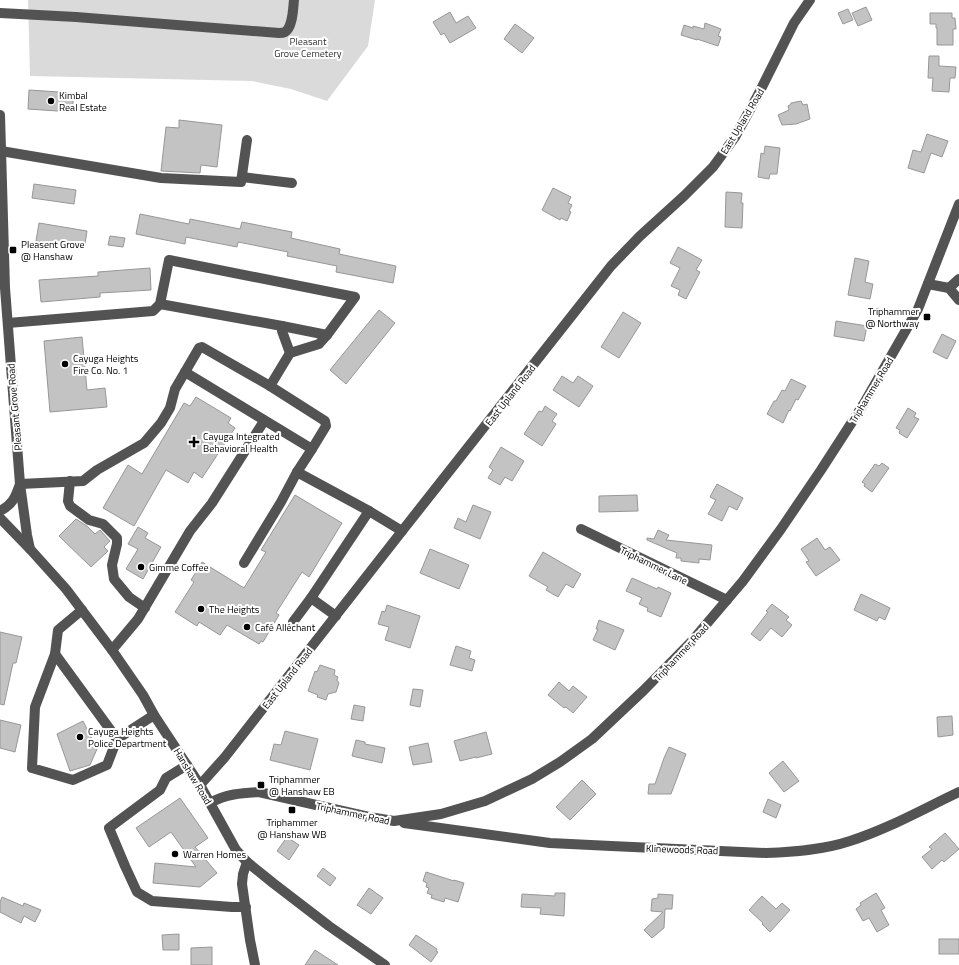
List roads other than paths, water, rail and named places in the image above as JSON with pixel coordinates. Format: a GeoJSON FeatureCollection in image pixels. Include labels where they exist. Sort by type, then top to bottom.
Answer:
{"type":"FeatureCollection","features":[{"type":"Feature","properties":{"kind":"street"},"geometry":{"type":"LineString","coordinates":[[0,13],[76,17],[278,33],[285,32],[289,27],[292,20],[294,0]]}},
{"type":"Feature","properties":{"kind":"street","name":"East Upland Road"},"geometry":{"type":"LineString","coordinates":[[200,785],[225,757],[611,266],[640,236],[713,167],[734,137],[758,95],[794,23],[810,0]]}},
{"type":"Feature","properties":{"kind":"street","name":"Pleasant Grove Road"},"geometry":{"type":"LineString","coordinates":[[0,115],[5,288],[20,484],[30,549]]}},
{"type":"Feature","properties":{"kind":"street"},"geometry":{"type":"LineString","coordinates":[[1,152],[161,178],[242,182],[247,140]]}},
{"type":"Feature","properties":{"kind":"street"},"geometry":{"type":"LineString","coordinates":[[242,177],[292,184]]}},
{"type":"Feature","properties":{"kind":"street","name":"Triphammer Road"},"geometry":{"type":"LineString","coordinates":[[210,803],[219,798],[231,795],[258,792],[369,817],[394,821],[441,814],[485,801],[532,780],[592,739],[650,684],[692,641],[728,600],[781,529],[863,405],[918,309],[959,204]]}},
{"type":"Feature","properties":{"kind":"street"},"geometry":{"type":"LineString","coordinates":[[8,323],[153,311],[160,304],[169,260],[355,297],[319,344],[290,353],[270,386]]}},
{"type":"Feature","properties":{"kind":"street"},"geometry":{"type":"LineString","coordinates":[[949,288],[959,279]]}},
{"type":"Feature","properties":{"kind":"street"},"geometry":{"type":"LineString","coordinates":[[928,284],[949,288],[959,300]]}},
{"type":"Feature","properties":{"kind":"street"},"geometry":{"type":"LineString","coordinates":[[160,304],[327,335]]}},
{"type":"Feature","properties":{"kind":"street"},"geometry":{"type":"LineString","coordinates":[[282,326],[282,331],[290,353]]}},
{"type":"Feature","properties":{"kind":"street"},"geometry":{"type":"LineString","coordinates":[[20,484],[83,481],[97,470],[144,442],[161,423],[170,408],[175,389],[199,348],[202,347],[270,386],[326,421],[326,426],[297,472],[281,502],[244,563]]}},
{"type":"Feature","properties":{"kind":"street"},"geometry":{"type":"LineString","coordinates":[[185,372],[312,449]]}},
{"type":"Feature","properties":{"kind":"street"},"geometry":{"type":"LineString","coordinates":[[112,650],[138,619],[190,531],[212,503],[264,421]]}},
{"type":"Feature","properties":{"kind":"street"},"geometry":{"type":"LineString","coordinates":[[297,472],[369,511],[402,531]]}},
{"type":"Feature","properties":{"kind":"street"},"geometry":{"type":"LineString","coordinates":[[70,481],[68,501],[70,506],[89,520],[103,524],[117,538],[112,565],[114,579],[129,597],[145,608]]}},
{"type":"Feature","properties":{"kind":"street","name":"Pleasant Grove Road"},"geometry":{"type":"LineString","coordinates":[[0,511],[15,499],[20,484]]}},
{"type":"Feature","properties":{"kind":"street"},"geometry":{"type":"LineString","coordinates":[[293,622],[311,598],[369,511]]}},
{"type":"Feature","properties":{"kind":"street","name":"Hanshaw Road"},"geometry":{"type":"LineString","coordinates":[[0,518],[66,589],[112,650],[143,695],[154,715],[200,785],[236,850],[247,862],[273,883],[329,926],[385,965]]}},
{"type":"Feature","properties":{"kind":"street","name":"Triphammer Lane"},"geometry":{"type":"LineString","coordinates":[[581,530],[728,600]]}},
{"type":"Feature","properties":{"kind":"street"},"geometry":{"type":"LineString","coordinates":[[311,598],[336,616]]}},
{"type":"Feature","properties":{"kind":"street"},"geometry":{"type":"LineString","coordinates":[[82,610],[58,630],[55,654],[35,707],[32,768],[73,780],[107,765],[117,739],[154,715]]}},
{"type":"Feature","properties":{"kind":"street"},"geometry":{"type":"LineString","coordinates":[[55,654],[117,739]]}},
{"type":"Feature","properties":{"kind":"street"},"geometry":{"type":"LineString","coordinates":[[187,765],[166,778],[160,790],[109,828],[137,892],[152,901],[246,907]]}},
{"type":"Feature","properties":{"kind":"street","name":"Klinewoods Road"},"geometry":{"type":"LineString","coordinates":[[394,821],[550,843],[766,853],[791,852],[849,842],[878,831],[959,792]]}},
{"type":"Feature","properties":{"kind":"street"},"geometry":{"type":"LineString","coordinates":[[247,862],[243,874],[242,884],[255,965]]}},
{"type":"Feature","properties":{"kind":"place","name":"Kimbal Real Estate"},"geometry":{"type":"Point","coordinates":[51,101]}},
{"type":"Feature","properties":{"kind":"place","name":"Pleasent Grove @ Hanshaw"},"geometry":{"type":"Point","coordinates":[13,250]}},
{"type":"Feature","properties":{"kind":"place","name":"Triphammer @ Northway"},"geometry":{"type":"Point","coordinates":[927,317]}},
{"type":"Feature","properties":{"kind":"place","name":"Cayuga Heights Fire Co. No. 1"},"geometry":{"type":"Point","coordinates":[65,364]}},
{"type":"Feature","properties":{"kind":"place","name":"Cayuga Integrated Behavioral Health"},"geometry":{"type":"Point","coordinates":[194,442]}},
{"type":"Feature","properties":{"kind":"place","name":"Gimme Coffee"},"geometry":{"type":"Point","coordinates":[141,567]}},
{"type":"Feature","properties":{"kind":"place","name":"The Heights"},"geometry":{"type":"Point","coordinates":[201,609]}},
{"type":"Feature","properties":{"kind":"place","name":"Café Alléchant"},"geometry":{"type":"Point","coordinates":[247,627]}},
{"type":"Feature","properties":{"kind":"place","name":"Cayuga Heights Police Department"},"geometry":{"type":"Point","coordinates":[80,737]}},
{"type":"Feature","properties":{"kind":"place","name":"Triphammer @ Hanshaw EB"},"geometry":{"type":"Point","coordinates":[261,785]}},
{"type":"Feature","properties":{"kind":"place","name":"Triphammer @ Hanshaw WB"},"geometry":{"type":"Point","coordinates":[292,810]}},
{"type":"Feature","properties":{"kind":"place","name":"Warren Homes"},"geometry":{"type":"Point","coordinates":[175,854]}},
{"type":"Feature","properties":{"kind":"park label","name":"Pleasant Grove Cemetery"},"geometry":{"type":"Point","coordinates":[308,46]}}]}
